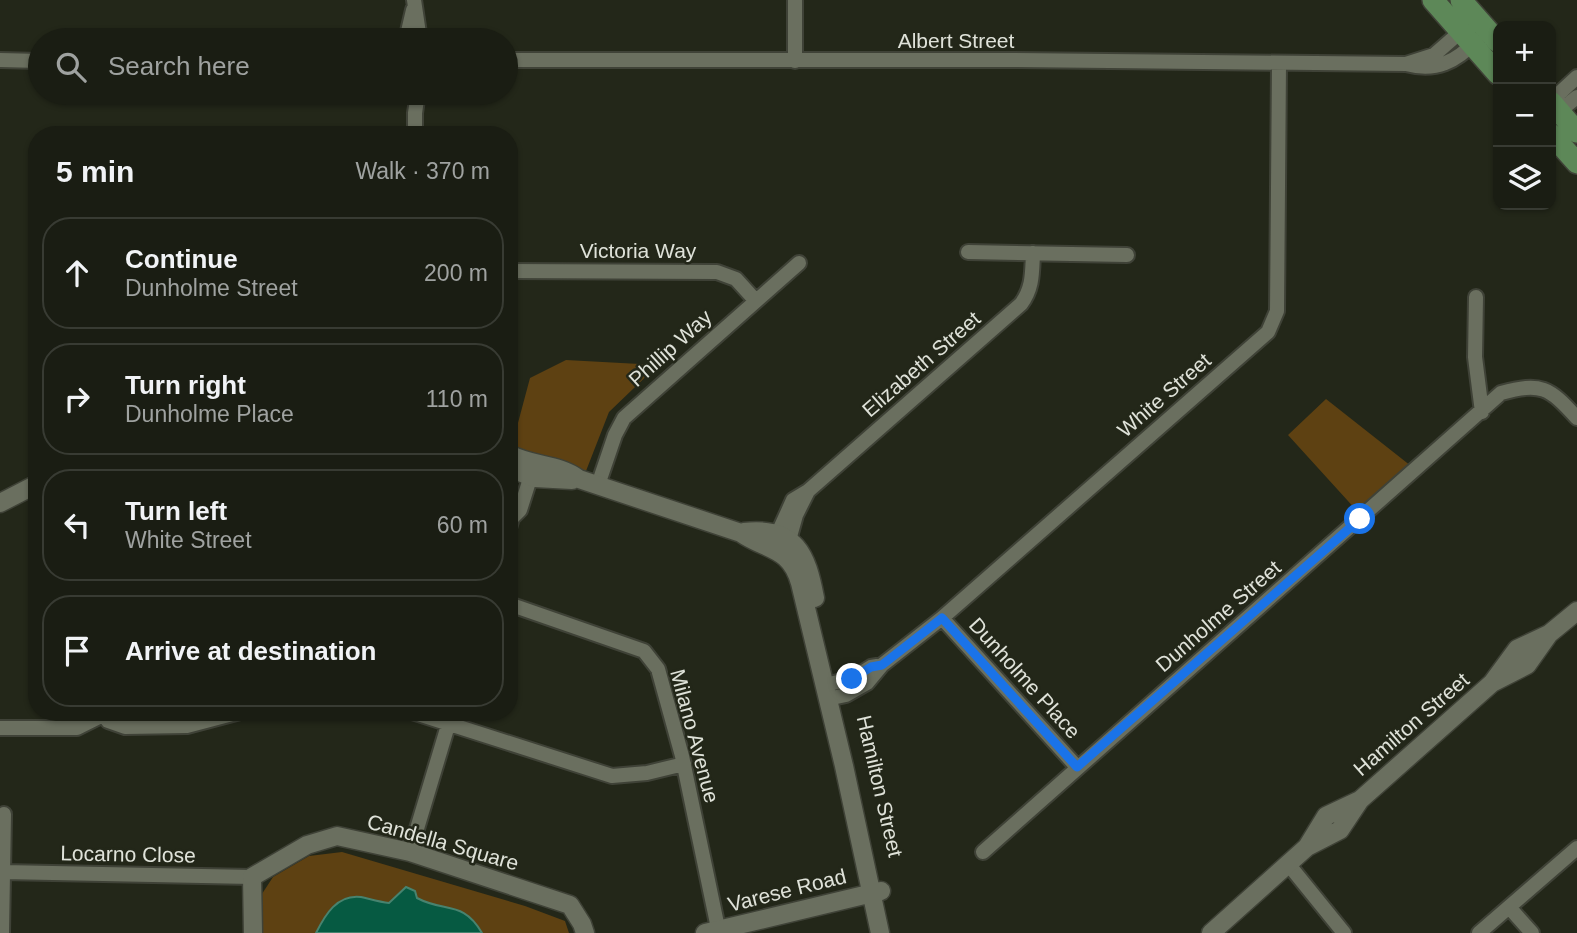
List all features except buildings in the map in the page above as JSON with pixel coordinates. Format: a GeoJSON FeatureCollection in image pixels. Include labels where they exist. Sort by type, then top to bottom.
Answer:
{"type":"FeatureCollection","features":[{"type":"Feature","properties":{"kind":"main road"},"geometry":{"type":"LineString","coordinates":[[1433,0],[1479,33]]}},
{"type":"Feature","properties":{"kind":"main road"},"geometry":{"type":"LineString","coordinates":[[1461,0],[1493,63]]}},
{"type":"Feature","properties":{"kind":"main road"},"geometry":{"type":"LineString","coordinates":[[1556,111],[1577,132]]}},
{"type":"Feature","properties":{"kind":"main road"},"geometry":{"type":"LineString","coordinates":[[1556,140],[1577,163]]}},
{"type":"Feature","properties":{"kind":"street"},"geometry":{"type":"LineString","coordinates":[[795,0],[795,61]]}},
{"type":"Feature","properties":{"kind":"street"},"geometry":{"type":"LineString","coordinates":[[408,28],[414,1]]}},
{"type":"Feature","properties":{"kind":"street"},"geometry":{"type":"LineString","coordinates":[[414,1],[419,28]]}},
{"type":"Feature","properties":{"kind":"street","name":"Albert Street"},"geometry":{"type":"LineString","coordinates":[[518,60],[1406,64],[1421,68],[1437,66],[1459,55],[1479,33]]}},
{"type":"Feature","properties":{"kind":"street"},"geometry":{"type":"LineString","coordinates":[[0,60],[28,61]]}},
{"type":"Feature","properties":{"kind":"street","name":"White Street"},"geometry":{"type":"LineString","coordinates":[[831,691],[871,667],[882,665],[942,618],[1268,332],[1277,312],[1279,64]]}},
{"type":"Feature","properties":{"kind":"street"},"geometry":{"type":"LineString","coordinates":[[1556,104],[1577,77]]}},
{"type":"Feature","properties":{"kind":"street"},"geometry":{"type":"LineString","coordinates":[[1556,107],[1577,97]]}},
{"type":"Feature","properties":{"kind":"street"},"geometry":{"type":"LineString","coordinates":[[413,105],[415,113]]}},
{"type":"Feature","properties":{"kind":"street"},"geometry":{"type":"LineString","coordinates":[[415,126],[416,105]]}},
{"type":"Feature","properties":{"kind":"street"},"geometry":{"type":"LineString","coordinates":[[968,252],[1127,255]]}},
{"type":"Feature","properties":{"kind":"street","name":"Elizabeth Street"},"geometry":{"type":"LineString","coordinates":[[778,543],[793,500],[808,491],[1021,304],[1032,284],[1033,253]]}},
{"type":"Feature","properties":{"kind":"street","name":"Phillip Way"},"geometry":{"type":"LineString","coordinates":[[598,485],[615,435],[624,418],[799,263]]}},
{"type":"Feature","properties":{"kind":"street","name":"Victoria Way"},"geometry":{"type":"LineString","coordinates":[[518,271],[717,272],[736,279],[755,300]]}},
{"type":"Feature","properties":{"kind":"street"},"geometry":{"type":"LineString","coordinates":[[1476,297],[1475,357],[1482,412]]}},
{"type":"Feature","properties":{"kind":"street","name":"Dunholme Street"},"geometry":{"type":"LineString","coordinates":[[983,852],[1501,393],[1527,386],[1545,389],[1563,402],[1577,418]]}},
{"type":"Feature","properties":{"kind":"street"},"geometry":{"type":"LineString","coordinates":[[518,513],[521,467],[567,470],[579,479],[741,533],[755,531],[778,543]]}},
{"type":"Feature","properties":{"kind":"street"},"geometry":{"type":"LineString","coordinates":[[0,503],[28,489]]}},
{"type":"Feature","properties":{"kind":"street","name":"Hamilton Street"},"geometry":{"type":"LineString","coordinates":[[778,543],[801,551],[810,570],[831,691],[876,892],[889,933]]}},
{"type":"Feature","properties":{"kind":"street","name":"Milano Avenue"},"geometry":{"type":"LineString","coordinates":[[518,607],[644,651],[658,669],[684,764],[714,932]]}},
{"type":"Feature","properties":{"kind":"street","name":"Hamilton Street"},"geometry":{"type":"LineString","coordinates":[[1212,933],[1307,848],[1340,830],[1360,800],[1492,683],[1527,665],[1549,634],[1577,611]]}},
{"type":"Feature","properties":{"kind":"street","name":"Dunholme Place"},"geometry":{"type":"LineString","coordinates":[[942,618],[1077,767]]}},
{"type":"Feature","properties":{"kind":"street"},"geometry":{"type":"LineString","coordinates":[[0,728],[77,728],[90,721]]}},
{"type":"Feature","properties":{"kind":"street"},"geometry":{"type":"LineString","coordinates":[[108,721],[117,726],[187,726],[206,721]]}},
{"type":"Feature","properties":{"kind":"street"},"geometry":{"type":"LineString","coordinates":[[410,852],[449,721]]}},
{"type":"Feature","properties":{"kind":"street"},"geometry":{"type":"LineString","coordinates":[[458,721],[612,776],[647,773],[684,764]]}},
{"type":"Feature","properties":{"kind":"street"},"geometry":{"type":"LineString","coordinates":[[2,933],[4,814]]}},
{"type":"Feature","properties":{"kind":"street","name":"Candella Square"},"geometry":{"type":"LineString","coordinates":[[252,877],[307,845],[337,836],[410,852],[569,905],[585,933]]}},
{"type":"Feature","properties":{"kind":"street"},"geometry":{"type":"LineString","coordinates":[[1479,933],[1577,848]]}},
{"type":"Feature","properties":{"kind":"street"},"geometry":{"type":"LineString","coordinates":[[1289,865],[1344,933]]}},
{"type":"Feature","properties":{"kind":"street","name":"Locarno Close"},"geometry":{"type":"LineString","coordinates":[[3,872],[252,877]]}},
{"type":"Feature","properties":{"kind":"street"},"geometry":{"type":"LineString","coordinates":[[252,877],[253,933]]}},
{"type":"Feature","properties":{"kind":"street","name":"Hamilton Street"},"geometry":{"type":"LineString","coordinates":[[876,892],[880,933]]}},
{"type":"Feature","properties":{"kind":"street","name":"Varese Road"},"geometry":{"type":"LineString","coordinates":[[714,932],[876,892]]}},
{"type":"Feature","properties":{"kind":"street"},"geometry":{"type":"LineString","coordinates":[[1509,907],[1532,933]]}},
{"type":"Feature","properties":{"kind":"shaded area"},"geometry":{"type":"Polygon","coordinates":[[[566,360],[658,365],[609,412],[586,471],[518,451],[518,423],[530,378],[566,360]]]}},
{"type":"Feature","properties":{"kind":"shaded area"},"geometry":{"type":"Polygon","coordinates":[[[1326,399],[1411,466],[1358,512],[1288,435],[1326,399]]]}},
{"type":"Feature","properties":{"kind":"shaded area"},"geometry":{"type":"Polygon","coordinates":[[[342,852],[525,906],[565,921],[569,933],[258,933],[258,900],[273,877],[309,856],[342,852]]]}},
{"type":"Feature","properties":{"kind":"shaded area"},"geometry":{"type":"Polygon","coordinates":[[[406,887],[415,891],[417,898],[460,911],[475,923],[482,933],[316,933],[328,913],[339,902],[361,897],[389,903],[406,887]]]}},
{"type":"Feature","properties":{"kind":"route"},"geometry":{"type":"LineString","coordinates":[[852,679],[871,667],[882,665],[942,618],[1077,767],[1360,519]]}}]}
